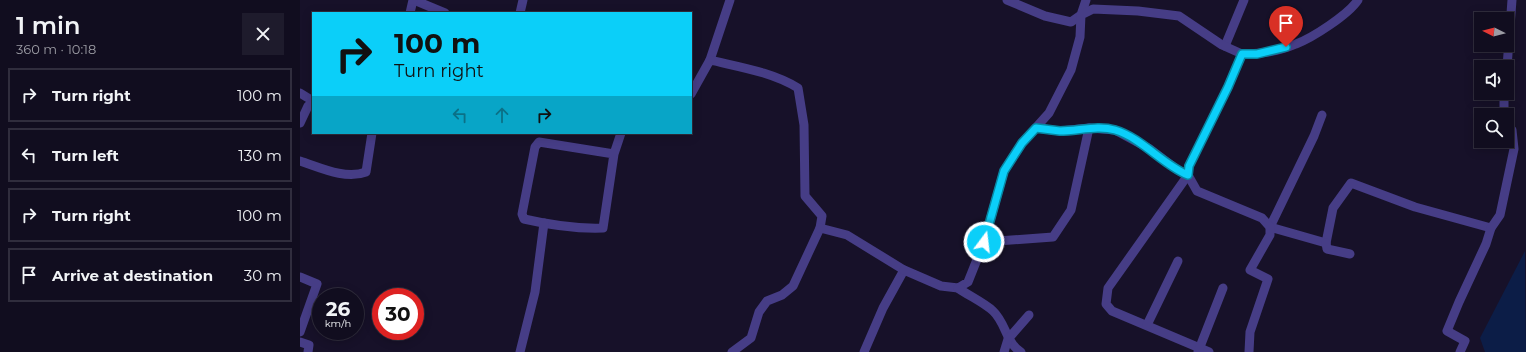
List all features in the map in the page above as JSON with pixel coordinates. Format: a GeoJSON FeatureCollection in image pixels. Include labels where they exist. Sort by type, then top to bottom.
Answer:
{"type":"FeatureCollection","features":[{"type":"Feature","properties":{"kind":"street"},"geometry":{"type":"LineString","coordinates":[[410,12],[414,0],[443,12]]}},
{"type":"Feature","properties":{"kind":"street"},"geometry":{"type":"LineString","coordinates":[[520,12],[523,0]]}},
{"type":"Feature","properties":{"kind":"street"},"geometry":{"type":"LineString","coordinates":[[692,92],[710,60],[730,0]]}},
{"type":"Feature","properties":{"kind":"street"},"geometry":{"type":"LineString","coordinates":[[1008,0],[1045,16],[1071,22],[1081,14],[1092,9],[1138,11],[1179,16],[1225,46],[1242,54],[1257,54],[1296,44],[1337,20],[1358,0]]}},
{"type":"Feature","properties":{"kind":"street"},"geometry":{"type":"LineString","coordinates":[[958,288],[968,282],[984,242],[1004,171],[1022,143],[1049,113],[1071,70],[1080,37],[1081,14],[1086,0]]}},
{"type":"Feature","properties":{"kind":"street"},"geometry":{"type":"LineString","coordinates":[[1225,46],[1244,0]]}},
{"type":"Feature","properties":{"kind":"street"},"geometry":{"type":"LineString","coordinates":[[1508,60],[1512,0]]}},
{"type":"Feature","properties":{"kind":"street"},"geometry":{"type":"LineString","coordinates":[[1209,352],[1198,350],[1147,325],[1112,311],[1106,304],[1108,288],[1188,175],[1189,166],[1228,87],[1242,54]]}},
{"type":"Feature","properties":{"kind":"street"},"geometry":{"type":"LineString","coordinates":[[710,60],[753,70],[788,82],[798,88],[804,125],[805,196],[822,216],[820,228],[793,286],[782,295],[767,301],[759,312],[751,338],[732,352]]}},
{"type":"Feature","properties":{"kind":"street"},"geometry":{"type":"LineString","coordinates":[[300,93],[312,100]]}},
{"type":"Feature","properties":{"kind":"street"},"geometry":{"type":"LineString","coordinates":[[300,123],[308,106],[312,102]]}},
{"type":"Feature","properties":{"kind":"street"},"geometry":{"type":"LineString","coordinates":[[1249,352],[1250,332],[1268,279],[1250,270],[1270,235],[1270,227],[1314,136],[1322,115]]}},
{"type":"Feature","properties":{"kind":"street"},"geometry":{"type":"LineString","coordinates":[[1036,128],[1060,131],[1089,128],[1115,130],[1150,149],[1178,171],[1188,175],[1197,191],[1262,218],[1270,227],[1326,243]]}},
{"type":"Feature","properties":{"kind":"street"},"geometry":{"type":"LineString","coordinates":[[984,242],[1053,237],[1071,210],[1089,128]]}},
{"type":"Feature","properties":{"kind":"street"},"geometry":{"type":"LineString","coordinates":[[300,161],[335,173],[360,174],[366,172],[372,134]]}},
{"type":"Feature","properties":{"kind":"street"},"geometry":{"type":"LineString","coordinates":[[614,154],[539,142],[535,146],[522,214],[524,219],[544,224],[585,228],[603,228],[614,154],[621,134]]}},
{"type":"Feature","properties":{"kind":"street"},"geometry":{"type":"LineString","coordinates":[[1460,352],[1465,341],[1447,331],[1486,244],[1491,228],[1500,215],[1514,148]]}},
{"type":"Feature","properties":{"kind":"street"},"geometry":{"type":"LineString","coordinates":[[1350,254],[1327,249],[1326,243],[1333,208],[1351,183],[1415,207],[1491,228]]}},
{"type":"Feature","properties":{"kind":"street"},"geometry":{"type":"LineString","coordinates":[[520,352],[535,292],[544,224]]}},
{"type":"Feature","properties":{"kind":"street"},"geometry":{"type":"LineString","coordinates":[[820,228],[847,235],[904,270],[941,286],[958,288],[993,311],[1004,325],[1008,339],[1016,349],[1022,352]]}},
{"type":"Feature","properties":{"kind":"street"},"geometry":{"type":"LineString","coordinates":[[1147,325],[1178,261]]}},
{"type":"Feature","properties":{"kind":"street"},"geometry":{"type":"LineString","coordinates":[[864,352],[883,308],[904,270]]}},
{"type":"Feature","properties":{"kind":"street"},"geometry":{"type":"LineString","coordinates":[[300,278],[317,284],[300,332]]}},
{"type":"Feature","properties":{"kind":"street"},"geometry":{"type":"LineString","coordinates":[[1198,350],[1222,288]]}},
{"type":"Feature","properties":{"kind":"street"},"geometry":{"type":"LineString","coordinates":[[1004,352],[1008,339],[1029,315]]}},
{"type":"Feature","properties":{"kind":"street"},"geometry":{"type":"LineString","coordinates":[[300,342],[309,345],[308,352]]}},
{"type":"Feature","properties":{"kind":"water"},"geometry":{"type":"Polygon","coordinates":[[[1525,251],[1526,352],[1485,352],[1480,338],[1525,251]]]}},
{"type":"Feature","properties":{"kind":"route"},"geometry":{"type":"LineString","coordinates":[[984,242],[1004,171],[1022,143],[1036,128],[1060,131],[1089,128],[1115,130],[1150,149],[1178,171],[1188,175],[1189,166],[1228,87],[1242,54],[1257,54],[1286,47]]}}]}
